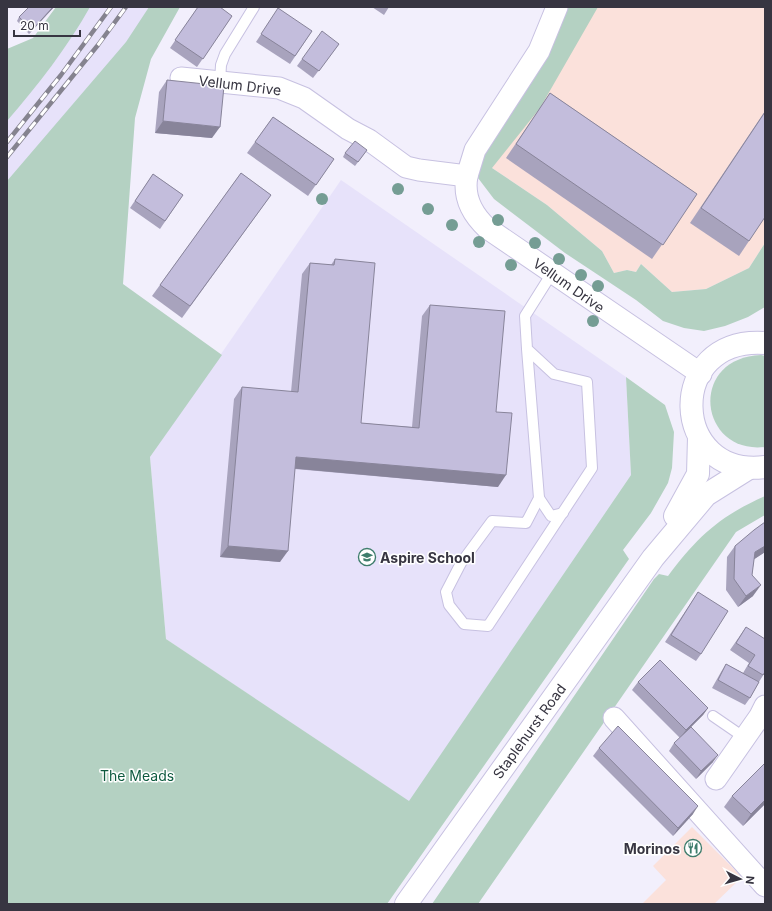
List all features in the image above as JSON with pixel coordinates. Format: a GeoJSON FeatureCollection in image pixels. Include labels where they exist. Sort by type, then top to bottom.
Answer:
{"type":"FeatureCollection","features":[{"type":"Feature","properties":{"kind":"main road"},"geometry":{"type":"LineString","coordinates":[[757,468],[730,463],[712,453],[700,438],[692,418],[691,396],[701,374],[710,360],[727,348],[756,342],[765,330]]}},
{"type":"Feature","properties":{"kind":"main road","name":"Staplehurst Road"},"geometry":{"type":"LineString","coordinates":[[653,558],[698,474],[700,438]]}},
{"type":"Feature","properties":{"kind":"main road","name":"Staplehurst Road"},"geometry":{"type":"LineString","coordinates":[[406,904],[653,558],[706,495],[757,468]]}},
{"type":"Feature","properties":{"kind":"street","name":"Vellum Drive"},"geometry":{"type":"LineString","coordinates":[[558,7],[539,51],[475,150],[467,176],[466,188],[468,201],[475,215],[482,223],[552,273],[701,374]]}},
{"type":"Feature","properties":{"kind":"street","name":"Vellum Drive"},"geometry":{"type":"LineString","coordinates":[[181,78],[279,88],[290,91],[304,98],[348,129],[369,140],[406,167],[418,170],[467,176]]}},
{"type":"Feature","properties":{"kind":"street"},"geometry":{"type":"LineString","coordinates":[[716,779],[760,716],[765,706]]}},
{"type":"Feature","properties":{"kind":"street"},"geometry":{"type":"LineString","coordinates":[[614,718],[765,886]]}},
{"type":"Feature","properties":{"kind":"lane"},"geometry":{"type":"LineString","coordinates":[[220,82],[221,65],[225,54],[254,7]]}},
{"type":"Feature","properties":{"kind":"lane"},"geometry":{"type":"LineString","coordinates":[[552,273],[525,316],[539,498],[551,516],[563,512]]}},
{"type":"Feature","properties":{"kind":"lane"},"geometry":{"type":"LineString","coordinates":[[527,349],[554,374],[587,382],[592,468],[488,626],[464,624],[449,605],[446,592],[461,563],[492,520],[526,523],[539,498]]}},
{"type":"Feature","properties":{"kind":"lane"},"geometry":{"type":"LineString","coordinates":[[713,716],[745,738]]}},
{"type":"Feature","properties":{"kind":"shaded area"},"geometry":{"type":"Polygon","coordinates":[[[65,7],[163,7],[7,228],[7,75],[65,7]]]}},
{"type":"Feature","properties":{"kind":"shaded area"},"geometry":{"type":"Polygon","coordinates":[[[573,7],[765,7],[765,243],[749,268],[706,289],[672,292],[641,264],[636,272],[627,270],[614,273],[602,251],[547,205],[492,168],[486,145],[573,7]]]}},
{"type":"Feature","properties":{"kind":"shaded area","name":"Aspire School"},"geometry":{"type":"Polygon","coordinates":[[[341,180],[626,377],[631,475],[409,802],[166,639],[150,457],[341,180]]]}},
{"type":"Feature","properties":{"kind":"shaded area"},"geometry":{"type":"Polygon","coordinates":[[[692,827],[742,877],[714,904],[642,904],[666,880],[653,866],[692,827]]]}},
{"type":"Feature","properties":{"kind":"green space"},"geometry":{"type":"Polygon","coordinates":[[[56,7],[90,7],[52,66],[7,121],[7,49],[33,38],[56,7]]]}},
{"type":"Feature","properties":{"kind":"green space","name":"The Meads"},"geometry":{"type":"Polygon","coordinates":[[[149,7],[180,7],[151,59],[135,118],[123,284],[222,355],[150,457],[166,639],[409,801],[631,475],[626,377],[665,405],[674,432],[672,468],[668,483],[651,513],[623,550],[629,559],[387,904],[7,904],[7,181],[126,42],[149,7]]]}},
{"type":"Feature","properties":{"kind":"green space"},"geometry":{"type":"Polygon","coordinates":[[[568,7],[598,7],[540,108],[492,168],[547,205],[602,251],[614,273],[627,270],[636,272],[641,264],[672,292],[706,289],[749,268],[765,243],[765,307],[748,317],[725,326],[704,331],[684,328],[663,321],[636,300],[565,253],[494,199],[478,178],[486,145],[535,74],[557,36],[568,7]]]}},
{"type":"Feature","properties":{"kind":"green space"},"geometry":{"type":"Polygon","coordinates":[[[761,355],[765,356],[765,447],[743,445],[726,436],[715,422],[710,405],[712,388],[721,372],[737,360],[761,355]]]}},
{"type":"Feature","properties":{"kind":"green space"},"geometry":{"type":"Polygon","coordinates":[[[765,496],[765,515],[736,532],[478,904],[432,904],[654,579],[659,574],[668,576],[689,550],[710,529],[722,520],[735,511],[765,496]]]}},
{"type":"Feature","properties":{"kind":"building"},"geometry":{"type":"Polygon","coordinates":[[[29,7],[53,7],[32,30],[19,17],[29,7]]]}},
{"type":"Feature","properties":{"kind":"building"},"geometry":{"type":"Polygon","coordinates":[[[198,7],[220,7],[232,16],[203,59],[175,40],[198,7]]]}},
{"type":"Feature","properties":{"kind":"building"},"geometry":{"type":"Polygon","coordinates":[[[278,8],[312,31],[295,56],[261,34],[278,8]]]}},
{"type":"Feature","properties":{"kind":"building"},"geometry":{"type":"Polygon","coordinates":[[[322,31],[339,44],[319,71],[302,59],[322,31]]]}},
{"type":"Feature","properties":{"kind":"building"},"geometry":{"type":"Polygon","coordinates":[[[167,80],[224,86],[220,127],[163,121],[167,80]]]}},
{"type":"Feature","properties":{"kind":"building"},"geometry":{"type":"Polygon","coordinates":[[[550,93],[697,194],[663,245],[516,144],[550,93]]]}},
{"type":"Feature","properties":{"kind":"building"},"geometry":{"type":"Polygon","coordinates":[[[765,112],[765,217],[749,241],[701,208],[765,112]]]}},
{"type":"Feature","properties":{"kind":"building"},"geometry":{"type":"Polygon","coordinates":[[[273,117],[334,159],[316,185],[255,142],[273,117]]]}},
{"type":"Feature","properties":{"kind":"building"},"geometry":{"type":"Polygon","coordinates":[[[355,141],[367,150],[358,162],[345,153],[355,141]]]}},
{"type":"Feature","properties":{"kind":"building"},"geometry":{"type":"Polygon","coordinates":[[[241,173],[271,195],[190,306],[160,285],[241,173]]]}},
{"type":"Feature","properties":{"kind":"building"},"geometry":{"type":"Polygon","coordinates":[[[153,174],[183,195],[165,221],[135,201],[153,174]]]}},
{"type":"Feature","properties":{"kind":"building"},"geometry":{"type":"Polygon","coordinates":[[[335,259],[375,263],[361,423],[419,428],[430,305],[505,311],[496,412],[512,413],[506,475],[296,457],[288,551],[228,546],[242,387],[298,392],[310,263],[334,265],[335,259]]]}},
{"type":"Feature","properties":{"kind":"building"},"geometry":{"type":"Polygon","coordinates":[[[765,522],[765,546],[755,552],[752,575],[761,585],[746,596],[734,579],[735,546],[765,522]]]}},
{"type":"Feature","properties":{"kind":"building"},"geometry":{"type":"Polygon","coordinates":[[[698,592],[728,611],[701,654],[671,635],[698,592]]]}},
{"type":"Feature","properties":{"kind":"building"},"geometry":{"type":"Polygon","coordinates":[[[746,627],[765,639],[765,672],[763,675],[748,666],[755,655],[736,643],[746,627]]]}},
{"type":"Feature","properties":{"kind":"building"},"geometry":{"type":"Polygon","coordinates":[[[660,660],[708,708],[686,730],[638,682],[660,660]]]}},
{"type":"Feature","properties":{"kind":"building"},"geometry":{"type":"Polygon","coordinates":[[[726,664],[759,682],[750,698],[718,680],[726,664]]]}},
{"type":"Feature","properties":{"kind":"building"},"geometry":{"type":"Polygon","coordinates":[[[618,726],[698,806],[678,828],[599,748],[618,726]]]}},
{"type":"Feature","properties":{"kind":"building"},"geometry":{"type":"Polygon","coordinates":[[[691,727],[718,755],[701,771],[674,743],[691,727]]]}},
{"type":"Feature","properties":{"kind":"building"},"geometry":{"type":"Polygon","coordinates":[[[765,763],[765,800],[751,814],[732,796],[765,763]]]}},
{"type":"Feature","properties":{"kind":"railway"},"geometry":{"type":"LineString","coordinates":[[7,142],[61,75],[111,7]]}},
{"type":"Feature","properties":{"kind":"railway"},"geometry":{"type":"LineString","coordinates":[[7,157],[98,45],[126,7]]}},
{"type":"Feature","properties":{"kind":"place","name":"Aspire School"},"geometry":{"type":"Point","coordinates":[367,557]}},
{"type":"Feature","properties":{"kind":"place","name":"Morinos"},"geometry":{"type":"Point","coordinates":[693,848]}}]}
